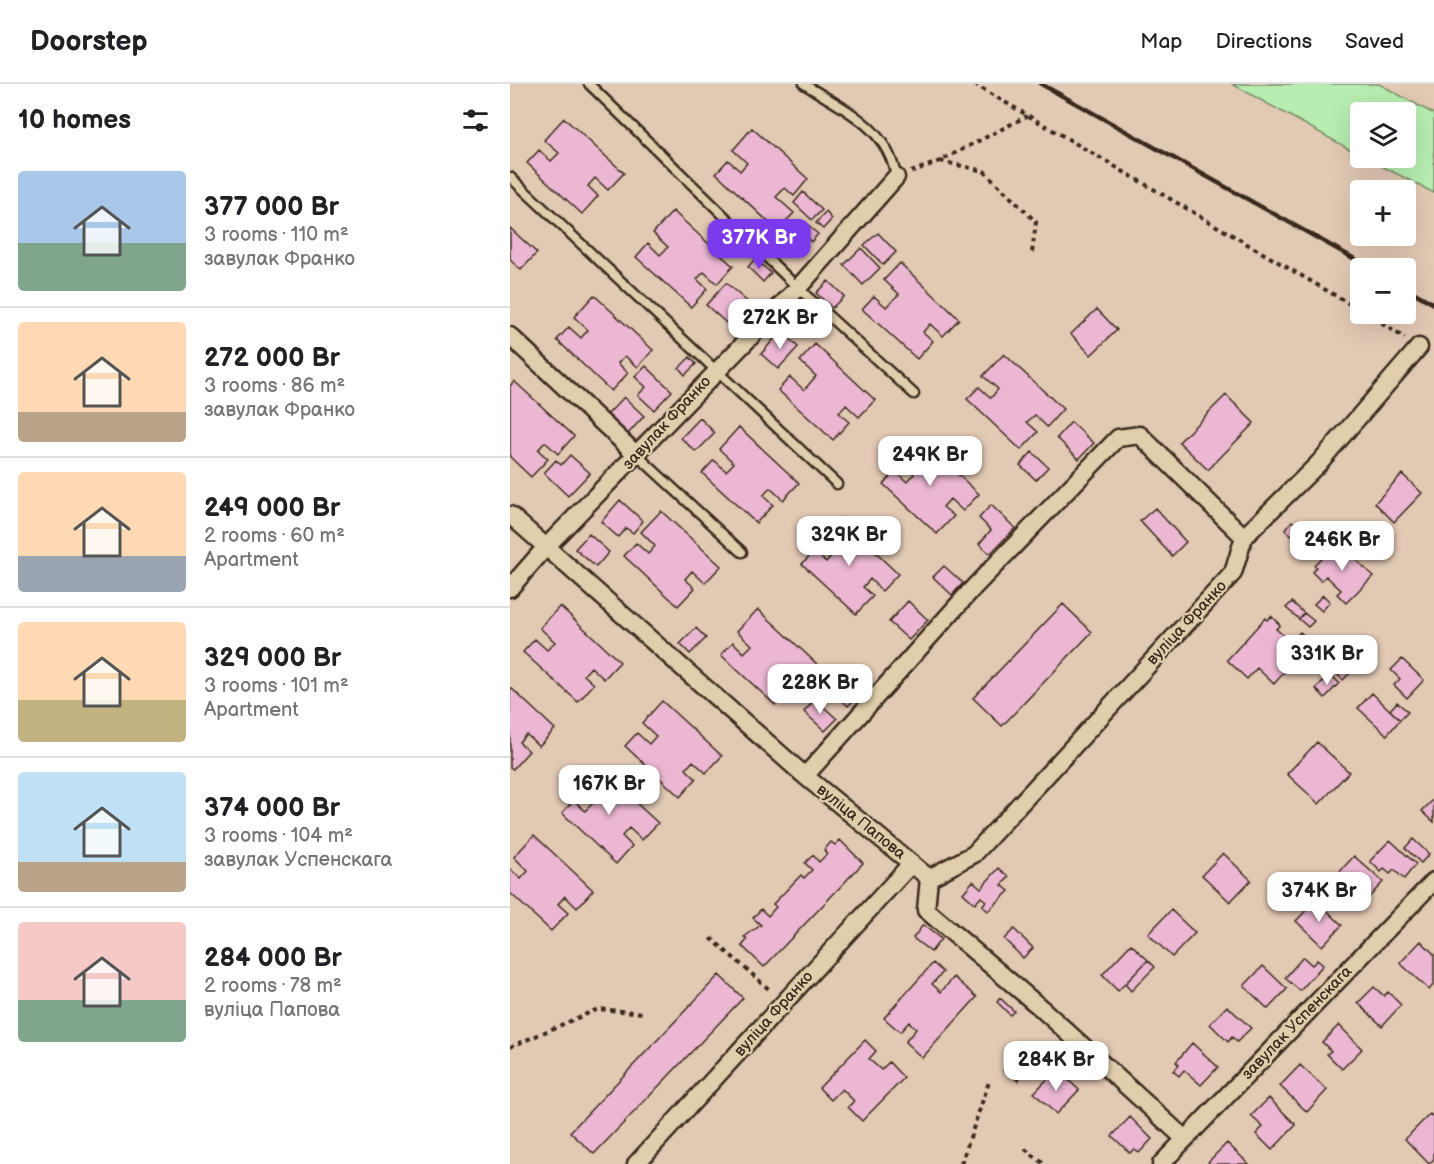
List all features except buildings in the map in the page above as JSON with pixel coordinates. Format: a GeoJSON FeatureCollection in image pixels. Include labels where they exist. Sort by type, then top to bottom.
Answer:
{"type":"FeatureCollection","features":[{"type":"Feature","properties":{"kind":"street","name":"завулак Франко"},"geometry":{"type":"LineString","coordinates":[[510,588],[545,548],[638,456],[717,370],[798,288],[896,177]]}},
{"type":"Feature","properties":{"kind":"street"},"geometry":{"type":"LineString","coordinates":[[510,336],[638,456]]}},
{"type":"Feature","properties":{"kind":"street","name":"вуліца Франко"},"geometry":{"type":"LineString","coordinates":[[930,878],[974,854],[1233,573],[1244,537],[1318,464],[1419,347]]}},
{"type":"Feature","properties":{"kind":"street"},"geometry":{"type":"LineString","coordinates":[[804,776],[974,587],[1118,438],[1140,435],[1244,537]]}},
{"type":"Feature","properties":{"kind":"street","name":"вуліца Папова"},"geometry":{"type":"LineString","coordinates":[[510,515],[804,776],[930,878]]}},
{"type":"Feature","properties":{"kind":"street","name":"вуліца Франко"},"geometry":{"type":"LineString","coordinates":[[636,1164],[911,864]]}},
{"type":"Feature","properties":{"kind":"street"},"geometry":{"type":"LineString","coordinates":[[930,878],[926,910],[1042,1009],[1185,1139]]}},
{"type":"Feature","properties":{"kind":"street","name":"завулак Успенскага"},"geometry":{"type":"LineString","coordinates":[[1161,1164],[1434,882]]}},
{"type":"Feature","properties":{"kind":"lane"},"geometry":{"type":"LineString","coordinates":[[589,84],[798,288],[914,393]]}},
{"type":"Feature","properties":{"kind":"lane"},"geometry":{"type":"LineString","coordinates":[[804,84],[872,127],[893,159],[896,177]]}},
{"type":"Feature","properties":{"kind":"lane"},"geometry":{"type":"LineString","coordinates":[[510,177],[837,484]]}},
{"type":"Feature","properties":{"kind":"lane"},"geometry":{"type":"LineString","coordinates":[[638,456],[742,552]]}},
{"type":"Feature","properties":{"kind":"path"},"geometry":{"type":"LineString","coordinates":[[974,84],[1350,304]]}},
{"type":"Feature","properties":{"kind":"path"},"geometry":{"type":"LineString","coordinates":[[896,177],[940,161],[1027,116]]}},
{"type":"Feature","properties":{"kind":"path"},"geometry":{"type":"LineString","coordinates":[[940,161],[984,171],[1036,222],[1032,253]]}},
{"type":"Feature","properties":{"kind":"path"},"geometry":{"type":"LineString","coordinates":[[1382,324],[1419,347]]}},
{"type":"Feature","properties":{"kind":"path"},"geometry":{"type":"LineString","coordinates":[[711,938],[784,1002]]}},
{"type":"Feature","properties":{"kind":"path"},"geometry":{"type":"LineString","coordinates":[[510,1047],[598,1009],[644,1013]]}},
{"type":"Feature","properties":{"kind":"path"},"geometry":{"type":"LineString","coordinates":[[961,1164],[990,1079]]}},
{"type":"Feature","properties":{"kind":"path"},"geometry":{"type":"LineString","coordinates":[[1024,1149],[1044,1164]]}},
{"type":"Feature","properties":{"kind":"green space"},"geometry":{"type":"Polygon","coordinates":[[[1232,84],[1379,84],[1412,102],[1350,102],[1350,149],[1232,84]]]}},
{"type":"Feature","properties":{"kind":"green space"},"geometry":{"type":"Polygon","coordinates":[[[1416,104],[1434,114],[1434,193],[1416,184],[1416,180],[1409,180],[1385,168],[1416,168],[1416,104]]]}},
{"type":"Feature","properties":{"kind":"railway"},"geometry":{"type":"LineString","coordinates":[[1041,84],[1353,258]]}},
{"type":"Feature","properties":{"kind":"railway"},"geometry":{"type":"LineString","coordinates":[[1416,294],[1434,304]]}}]}
